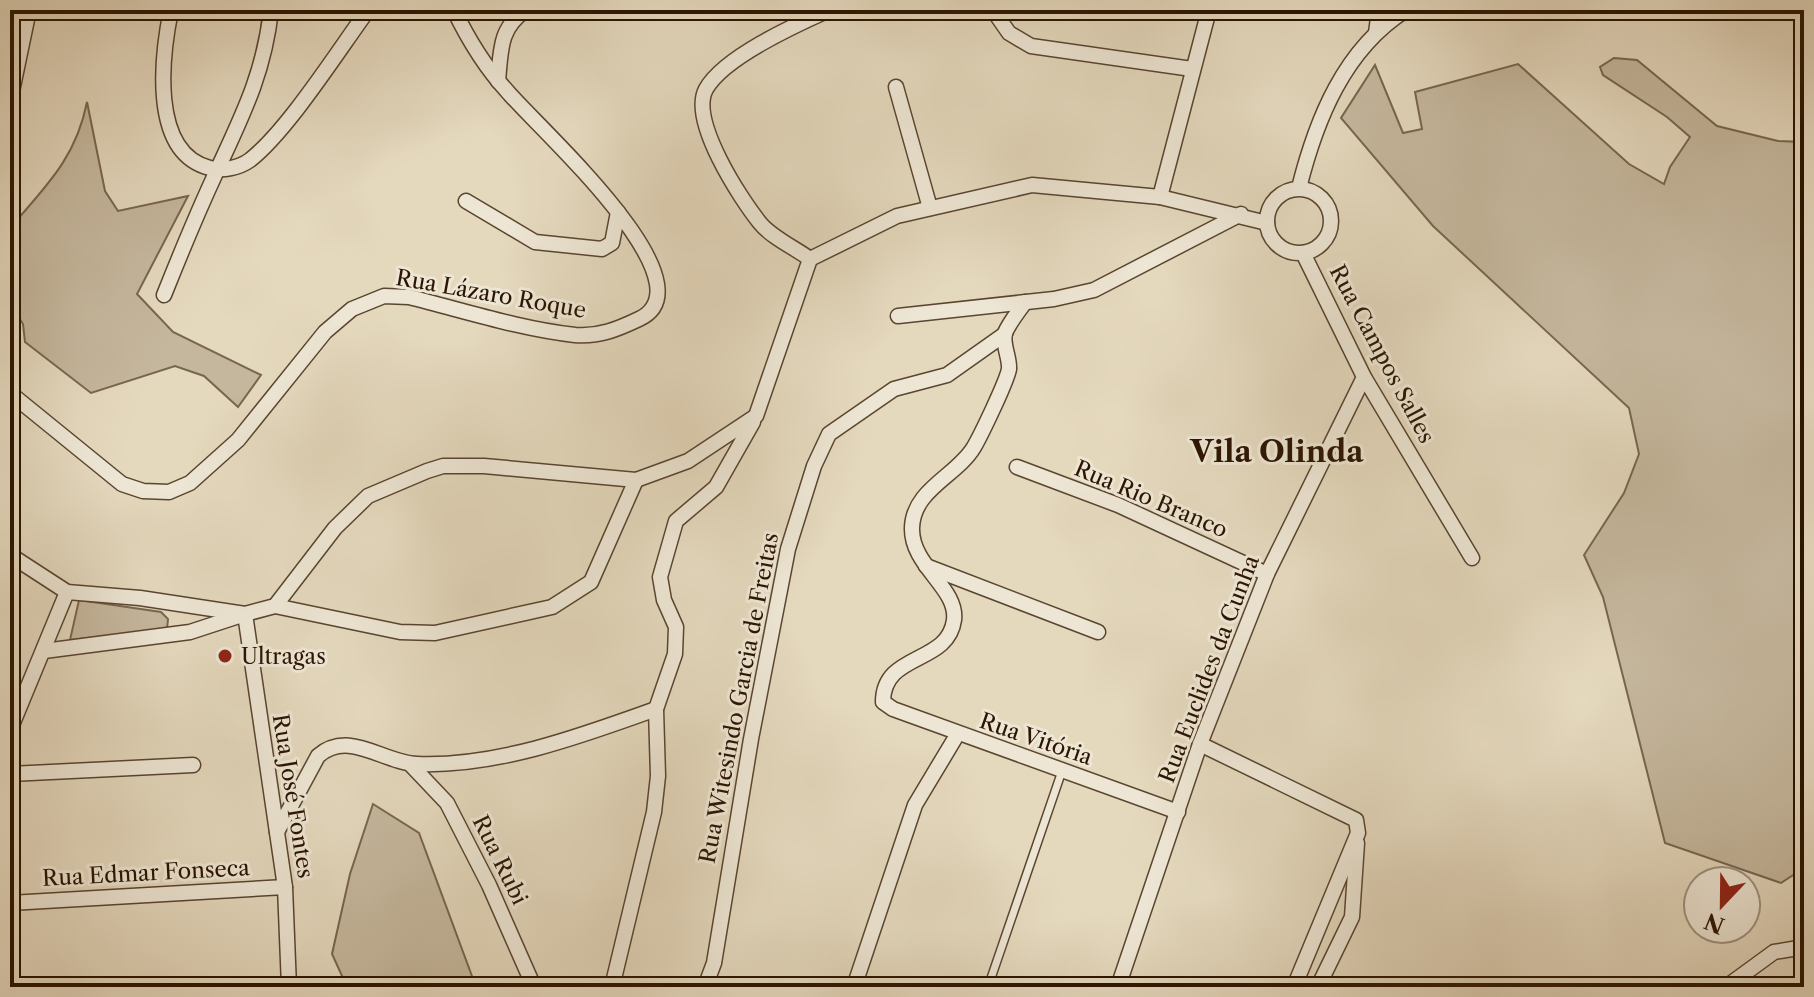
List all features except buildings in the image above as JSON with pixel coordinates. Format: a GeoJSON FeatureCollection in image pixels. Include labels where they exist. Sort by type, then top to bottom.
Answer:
{"type":"FeatureCollection","features":[{"type":"Feature","properties":{"kind":"street"},"geometry":{"type":"LineString","coordinates":[[10,101],[29,10]]}},
{"type":"Feature","properties":{"kind":"street"},"geometry":{"type":"LineString","coordinates":[[171,10],[161,70],[171,127],[190,159],[218,170],[238,167],[263,147],[368,10]]}},
{"type":"Feature","properties":{"kind":"street"},"geometry":{"type":"LineString","coordinates":[[164,295],[256,86],[271,10]]}},
{"type":"Feature","properties":{"kind":"street","name":"Rua Lázaro Roque"},"geometry":{"type":"LineString","coordinates":[[10,393],[122,484],[143,491],[169,492],[190,483],[238,440],[325,332],[352,309],[367,301],[384,296],[409,297],[573,335],[613,331],[645,317],[655,307],[660,292],[650,256],[618,212],[498,81],[466,36],[454,10]]}},
{"type":"Feature","properties":{"kind":"street"},"geometry":{"type":"LineString","coordinates":[[498,81],[501,46],[510,20],[526,10]]}},
{"type":"Feature","properties":{"kind":"street"},"geometry":{"type":"LineString","coordinates":[[810,259],[761,225],[712,147],[704,114],[704,92],[721,69],[788,28],[829,10]]}},
{"type":"Feature","properties":{"kind":"street"},"geometry":{"type":"LineString","coordinates":[[993,10],[1009,33],[1031,46],[1192,69]]}},
{"type":"Feature","properties":{"kind":"street"},"geometry":{"type":"LineString","coordinates":[[1160,197],[1209,10]]}},
{"type":"Feature","properties":{"kind":"street"},"geometry":{"type":"LineString","coordinates":[[1376,33],[1379,10]]}},
{"type":"Feature","properties":{"kind":"street"},"geometry":{"type":"LineString","coordinates":[[1299,188],[1310,142],[1337,83],[1376,33],[1406,10]]}},
{"type":"Feature","properties":{"kind":"street"},"geometry":{"type":"LineString","coordinates":[[896,87],[930,208]]}},
{"type":"Feature","properties":{"kind":"street"},"geometry":{"type":"LineString","coordinates":[[612,987],[654,812],[658,776],[656,709],[675,654],[676,627],[664,600],[660,577],[676,521],[716,487],[756,416],[810,259],[897,216],[1032,185],[1160,197],[1241,214],[1267,223]]}},
{"type":"Feature","properties":{"kind":"street"},"geometry":{"type":"LineString","coordinates":[[1299,188],[1319,195],[1331,213],[1329,235],[1313,250],[1303,253],[1292,252],[1275,242],[1267,223],[1272,203],[1288,190],[1299,188]]}},
{"type":"Feature","properties":{"kind":"street"},"geometry":{"type":"LineString","coordinates":[[466,201],[535,242],[602,249],[612,243],[618,212]]}},
{"type":"Feature","properties":{"kind":"street"},"geometry":{"type":"LineString","coordinates":[[898,316],[1025,302],[1094,290],[1241,214]]}},
{"type":"Feature","properties":{"kind":"street","name":"Rua Campos Salles"},"geometry":{"type":"LineString","coordinates":[[1303,253],[1364,377],[1472,558]]}},
{"type":"Feature","properties":{"kind":"street"},"geometry":{"type":"LineString","coordinates":[[1025,302],[1005,334],[1009,370],[973,450],[921,501],[913,518],[914,546],[923,565],[1098,632]]}},
{"type":"Feature","properties":{"kind":"street","name":"Rua Witesindo Garcia de Freitas"},"geometry":{"type":"LineString","coordinates":[[705,987],[714,963],[751,739],[788,549],[814,466],[829,434],[894,389],[947,375],[1005,334]]}},
{"type":"Feature","properties":{"kind":"street","name":"Rua Euclides da Cunha"},"geometry":{"type":"LineString","coordinates":[[1118,987],[1200,744],[1267,574],[1364,377]]}},
{"type":"Feature","properties":{"kind":"street"},"geometry":{"type":"LineString","coordinates":[[275,606],[335,528],[368,496],[427,471],[443,466],[484,466],[636,480],[688,461],[756,416]]}},
{"type":"Feature","properties":{"kind":"street","name":"Rua Rio Branco"},"geometry":{"type":"LineString","coordinates":[[1017,467],[1118,505],[1267,574]]}},
{"type":"Feature","properties":{"kind":"street"},"geometry":{"type":"LineString","coordinates":[[44,651],[190,632],[275,606],[400,632],[435,633],[552,607],[591,582],[636,480]]}},
{"type":"Feature","properties":{"kind":"street"},"geometry":{"type":"LineString","coordinates":[[10,555],[67,592],[140,598],[245,614]]}},
{"type":"Feature","properties":{"kind":"street","name":"Rua Vitória"},"geometry":{"type":"LineString","coordinates":[[923,565],[949,598],[955,616],[952,629],[944,642],[927,654],[899,665],[891,675],[883,702],[957,735],[1178,812]]}},
{"type":"Feature","properties":{"kind":"street"},"geometry":{"type":"LineString","coordinates":[[10,730],[67,592]]}},
{"type":"Feature","properties":{"kind":"street","name":"Rua José Fontes"},"geometry":{"type":"LineString","coordinates":[[245,614],[285,887],[289,987]]}},
{"type":"Feature","properties":{"kind":"street"},"geometry":{"type":"LineString","coordinates":[[277,832],[318,756],[328,747],[356,747],[410,764],[453,765],[482,761],[612,725],[656,709]]}},
{"type":"Feature","properties":{"kind":"street"},"geometry":{"type":"LineString","coordinates":[[854,987],[915,805],[957,735]]}},
{"type":"Feature","properties":{"kind":"street"},"geometry":{"type":"LineString","coordinates":[[1200,744],[1356,820],[1358,833],[1352,917],[1318,987]]}},
{"type":"Feature","properties":{"kind":"street","name":"Rua Rubi"},"geometry":{"type":"LineString","coordinates":[[410,764],[447,803],[489,885],[534,987]]}},
{"type":"Feature","properties":{"kind":"street"},"geometry":{"type":"LineString","coordinates":[[10,774],[193,765]]}},
{"type":"Feature","properties":{"kind":"street"},"geometry":{"type":"LineString","coordinates":[[1294,987],[1358,833]]}},
{"type":"Feature","properties":{"kind":"street","name":"Rua Edmar Fonseca"},"geometry":{"type":"LineString","coordinates":[[10,903],[285,887]]}},
{"type":"Feature","properties":{"kind":"street"},"geometry":{"type":"LineString","coordinates":[[1726,987],[1774,952],[1804,947]]}},
{"type":"Feature","properties":{"kind":"lane"},"geometry":{"type":"LineString","coordinates":[[988,987],[1062,771]]}},
{"type":"Feature","properties":{"kind":"shaded area"},"geometry":{"type":"Polygon","coordinates":[[[1614,58],[1637,60],[1717,126],[1778,141],[1804,142],[1804,868],[1781,883],[1762,876],[1762,865],[1729,865],[1665,843],[1603,597],[1584,555],[1624,493],[1639,454],[1629,408],[1433,226],[1341,118],[1375,65],[1403,133],[1422,129],[1415,92],[1518,64],[1629,164],[1664,184],[1670,167],[1690,137],[1667,117],[1603,75],[1600,67],[1614,58]]]}},
{"type":"Feature","properties":{"kind":"shaded area"},"geometry":{"type":"Polygon","coordinates":[[[87,102],[105,191],[118,211],[188,196],[137,294],[173,332],[261,375],[238,407],[204,376],[175,366],[91,393],[25,342],[23,324],[10,303],[10,228],[58,170],[75,139],[87,102]]]}},
{"type":"Feature","properties":{"kind":"shaded area"},"geometry":{"type":"Polygon","coordinates":[[[79,600],[161,612],[168,619],[167,629],[70,640],[79,600]]]}},
{"type":"Feature","properties":{"kind":"shaded area"},"geometry":{"type":"Polygon","coordinates":[[[373,804],[419,833],[476,987],[347,987],[332,954],[350,874],[373,804]]]}},
{"type":"Feature","properties":{"kind":"place","name":"Ultragas"},"geometry":{"type":"Point","coordinates":[225,656]}},
{"type":"Feature","properties":{"kind":"district","name":"Vila Olinda"},"geometry":{"type":"Point","coordinates":[1277,451]}}]}
